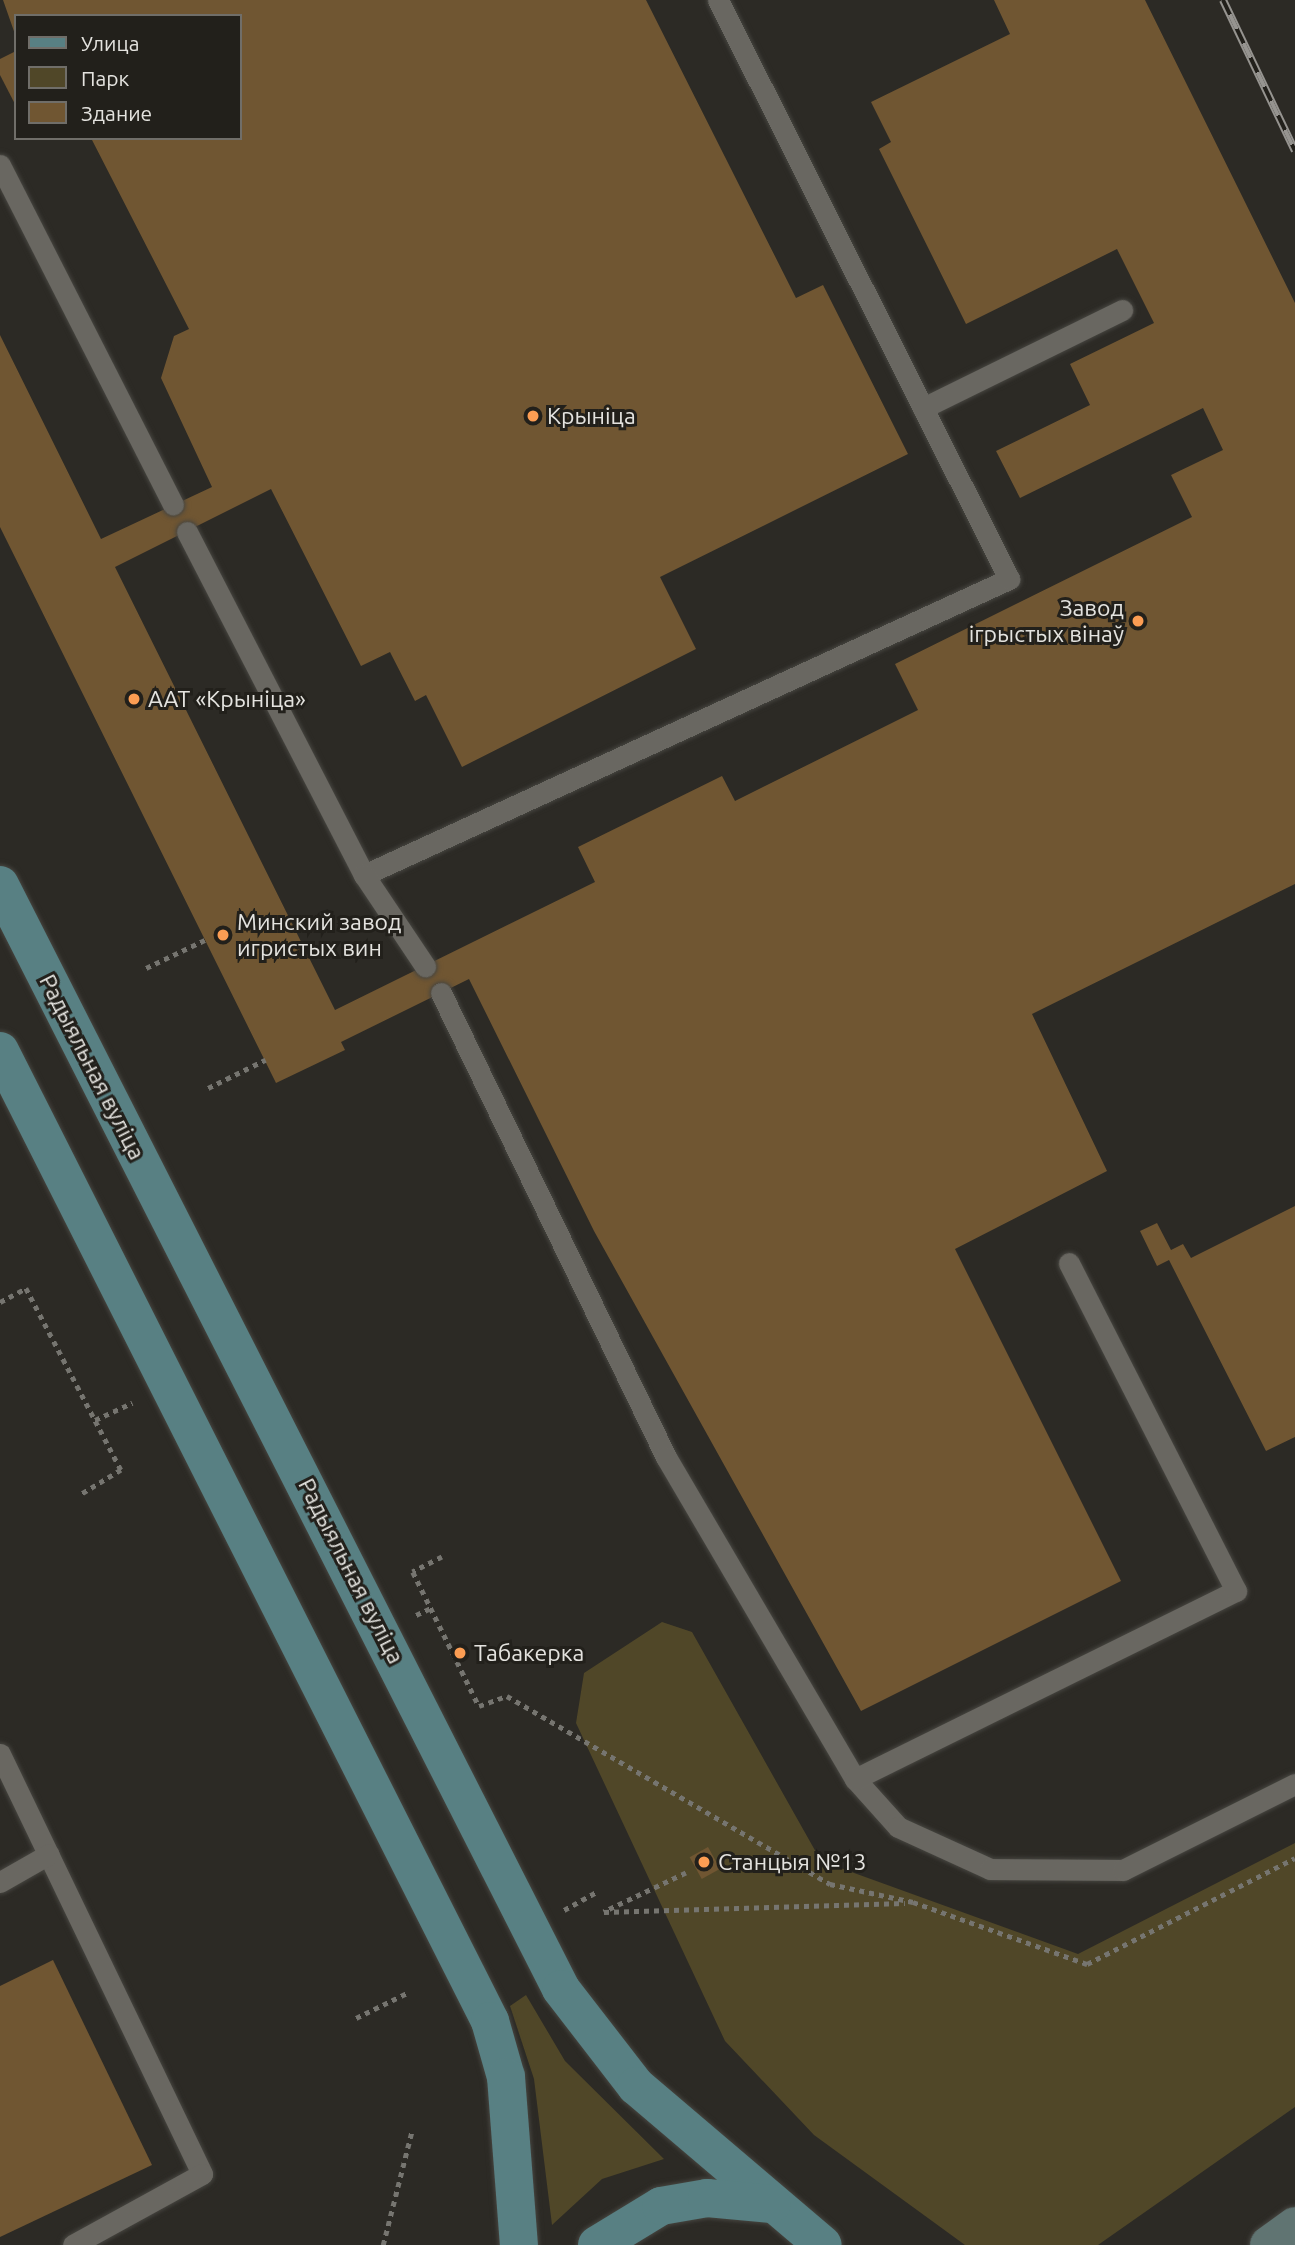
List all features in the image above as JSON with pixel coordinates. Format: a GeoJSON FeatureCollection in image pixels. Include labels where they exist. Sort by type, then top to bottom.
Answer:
{"type":"FeatureCollection","features":[{"type":"Feature","properties":{"kind":"main road","name":"Радыяльная вуліца"},"geometry":{"type":"LineString","coordinates":[[0,885],[561,1989],[636,2086],[823,2245]]}},
{"type":"Feature","properties":{"kind":"main road"},"geometry":{"type":"LineString","coordinates":[[0,1051],[490,2021],[506,2077],[519,2245]]}},
{"type":"Feature","properties":{"kind":"main road"},"geometry":{"type":"LineString","coordinates":[[597,2245],[661,2206],[707,2198],[772,2204]]}},
{"type":"Feature","properties":{"kind":"main road"},"geometry":{"type":"LineString","coordinates":[[1269,2245],[1295,2226]]}},
{"type":"Feature","properties":{"kind":"lane"},"geometry":{"type":"LineString","coordinates":[[364,875],[1009,579],[718,0]]}},
{"type":"Feature","properties":{"kind":"lane"},"geometry":{"type":"LineString","coordinates":[[0,165],[173,505]]}},
{"type":"Feature","properties":{"kind":"lane"},"geometry":{"type":"LineString","coordinates":[[923,408],[1122,310]]}},
{"type":"Feature","properties":{"kind":"lane"},"geometry":{"type":"LineString","coordinates":[[187,532],[364,875],[425,966]]}},
{"type":"Feature","properties":{"kind":"lane"},"geometry":{"type":"LineString","coordinates":[[441,993],[666,1457],[855,1779],[898,1827],[1004,1869],[1123,1870],[1295,1784]]}},
{"type":"Feature","properties":{"kind":"lane"},"geometry":{"type":"LineString","coordinates":[[855,1779],[1236,1591],[1069,1263]]}},
{"type":"Feature","properties":{"kind":"lane"},"geometry":{"type":"LineString","coordinates":[[0,1754],[201,2174],[73,2245]]}},
{"type":"Feature","properties":{"kind":"lane"},"geometry":{"type":"LineString","coordinates":[[0,1882],[50,1854]]}},
{"type":"Feature","properties":{"kind":"path"},"geometry":{"type":"LineString","coordinates":[[146,968],[205,940]]}},
{"type":"Feature","properties":{"kind":"path"},"geometry":{"type":"LineString","coordinates":[[208,1088],[265,1060]]}},
{"type":"Feature","properties":{"kind":"path"},"geometry":{"type":"LineString","coordinates":[[0,1302],[26,1288],[121,1470],[80,1495]]}},
{"type":"Feature","properties":{"kind":"path"},"geometry":{"type":"LineString","coordinates":[[442,1557],[413,1572],[479,1706],[507,1696]]}},
{"type":"Feature","properties":{"kind":"path"},"geometry":{"type":"LineString","coordinates":[[686,1873],[604,1912],[913,1902]]}},
{"type":"Feature","properties":{"kind":"path"},"geometry":{"type":"LineString","coordinates":[[556,1915],[597,1892]]}},
{"type":"Feature","properties":{"kind":"path"},"geometry":{"type":"LineString","coordinates":[[356,2018],[409,1992]]}},
{"type":"Feature","properties":{"kind":"path"},"geometry":{"type":"LineString","coordinates":[[383,2245],[412,2130]]}},
{"type":"Feature","properties":{"kind":"green space"},"geometry":{"type":"Polygon","coordinates":[[[662,1622],[692,1632],[821,1861],[1078,1954],[1295,1843],[1295,2107],[1098,2245],[965,2245],[814,2135],[725,2041],[576,1723],[584,1673],[662,1622]]]}},
{"type":"Feature","properties":{"kind":"green space"},"geometry":{"type":"Polygon","coordinates":[[[526,1995],[565,2061],[664,2159],[602,2179],[552,2225],[534,2079],[510,2006],[526,1995]]]}},
{"type":"Feature","properties":{"kind":"building"},"geometry":{"type":"Polygon","coordinates":[[[3,0],[646,0],[796,298],[823,285],[908,454],[660,577],[696,649],[462,767],[426,695],[415,701],[390,652],[361,666],[271,489],[115,567],[335,1010],[595,882],[578,847],[722,776],[735,801],[918,710],[895,664],[1192,517],[1171,475],[1223,450],[1203,408],[1020,498],[996,451],[1090,405],[1070,364],[1154,323],[1117,249],[966,324],[879,149],[891,142],[871,102],[1010,34],[994,0],[1145,0],[1295,303],[1295,884],[1032,1014],[1107,1171],[955,1249],[1121,1581],[861,1711],[594,1231],[469,979],[341,1042],[345,1050],[276,1083],[0,527],[0,335],[101,539],[212,487],[161,378],[174,336],[189,329],[92,140],[242,140],[242,14],[14,14],[14,31],[3,0]]]}},
{"type":"Feature","properties":{"kind":"building"},"geometry":{"type":"Polygon","coordinates":[[[14,52],[14,102],[0,75],[0,59],[14,52]]]}},
{"type":"Feature","properties":{"kind":"building"},"geometry":{"type":"Polygon","coordinates":[[[1295,1206],[1295,1437],[1266,1451],[1169,1260],[1157,1266],[1140,1231],[1157,1223],[1171,1250],[1183,1244],[1191,1258],[1295,1206]]]}},
{"type":"Feature","properties":{"kind":"building","name":"Станцыя №13"},"geometry":{"type":"Polygon","coordinates":[[[708,1847],[720,1869],[702,1879],[690,1857],[708,1847]]]}},
{"type":"Feature","properties":{"kind":"building"},"geometry":{"type":"Polygon","coordinates":[[[53,1960],[152,2165],[0,2237],[0,1986],[53,1960]]]}},
{"type":"Feature","properties":{"kind":"railway"},"geometry":{"type":"LineString","coordinates":[[1223,0],[1295,151]]}},
{"type":"Feature","properties":{"kind":"place","name":"Крыніца"},"geometry":{"type":"Point","coordinates":[533,416]}},
{"type":"Feature","properties":{"kind":"place","name":"Завод ігрыстых вінаў"},"geometry":{"type":"Point","coordinates":[1138,621]}},
{"type":"Feature","properties":{"kind":"place","name":"ААТ «Крыніца»"},"geometry":{"type":"Point","coordinates":[134,699]}},
{"type":"Feature","properties":{"kind":"place","name":"Минский завод игристых вин"},"geometry":{"type":"Point","coordinates":[223,935]}},
{"type":"Feature","properties":{"kind":"place","name":"Табакерка"},"geometry":{"type":"Point","coordinates":[460,1653]}},
{"type":"Feature","properties":{"kind":"place","name":"Станцыя №13"},"geometry":{"type":"Point","coordinates":[704,1862]}}]}
